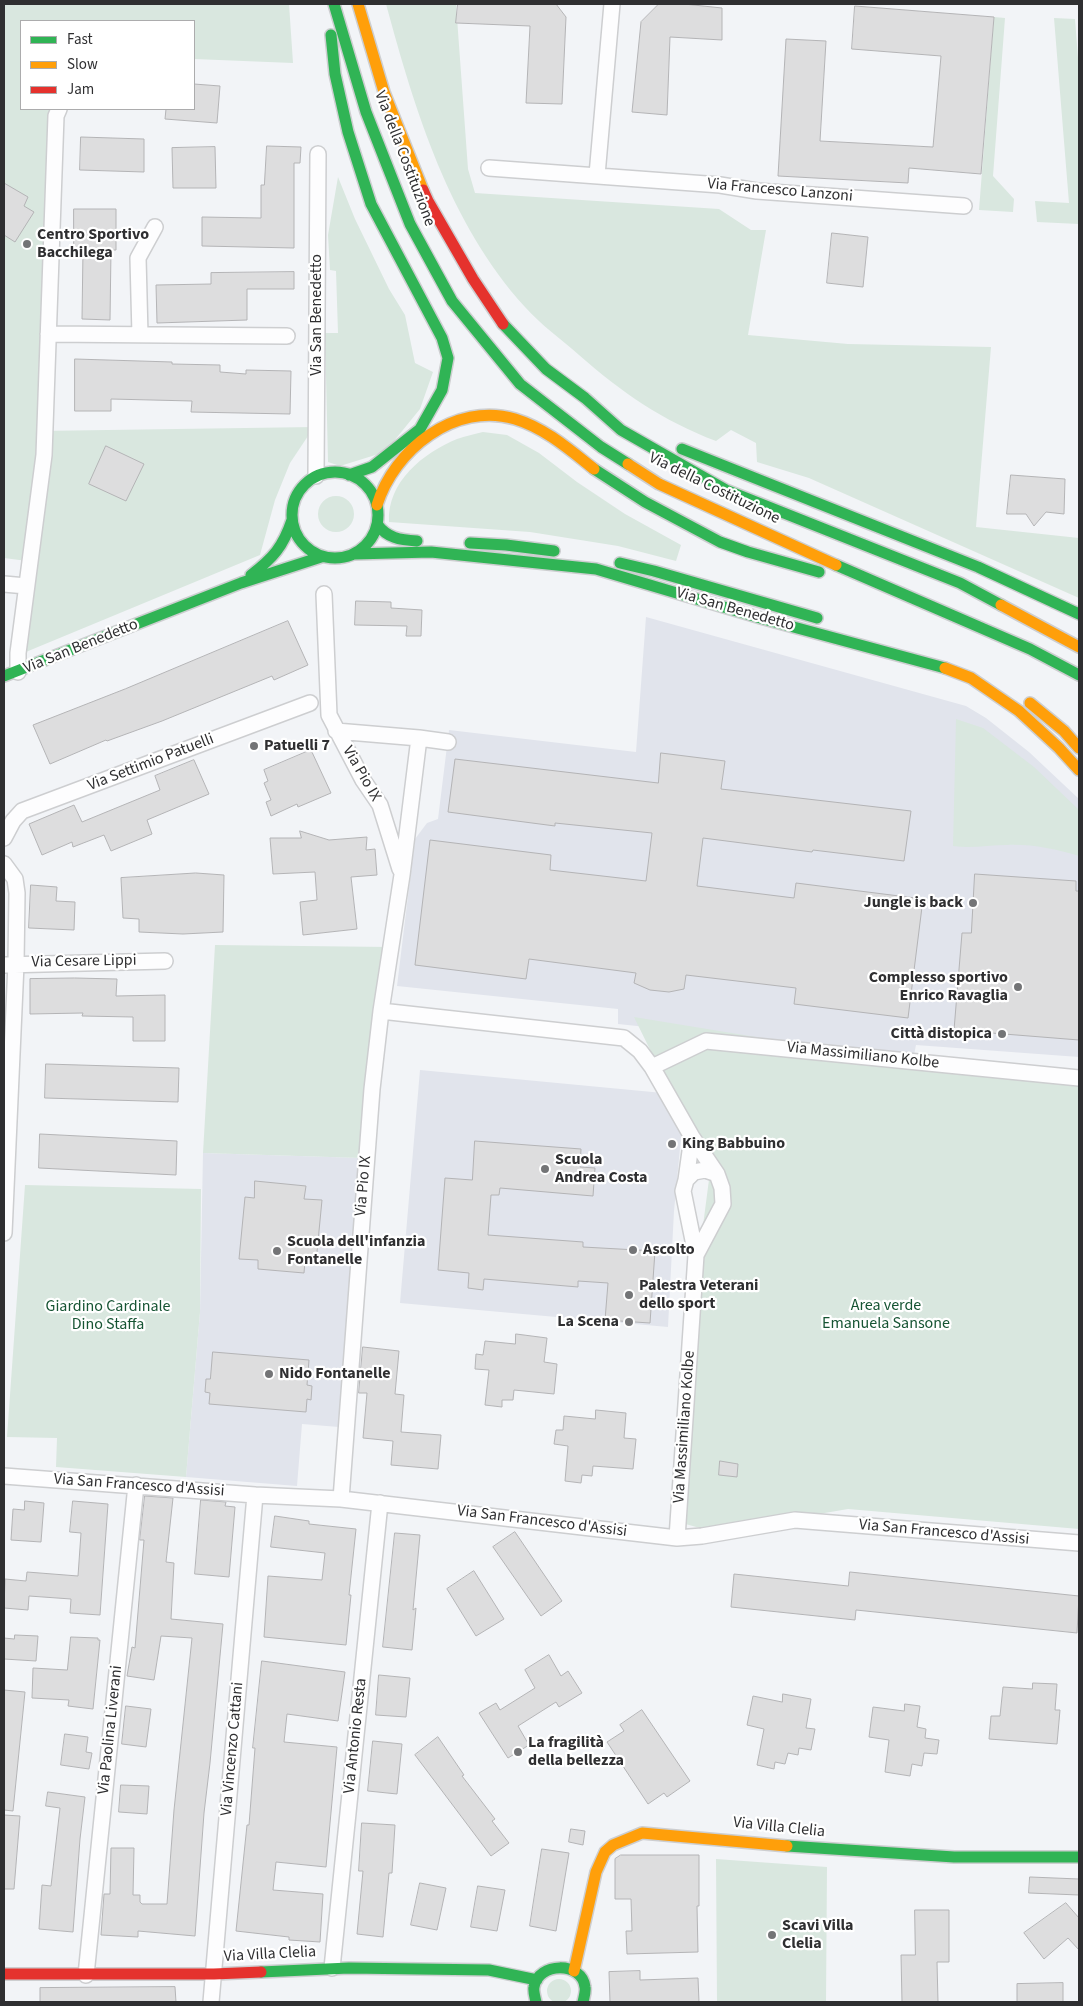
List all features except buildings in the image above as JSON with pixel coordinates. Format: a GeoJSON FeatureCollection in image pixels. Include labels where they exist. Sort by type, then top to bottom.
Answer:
{"type":"FeatureCollection","features":[{"type":"Feature","properties":{"kind":"main road"},"geometry":{"type":"LineString","coordinates":[[333,4],[331,35],[335,74],[348,132],[371,204],[442,338],[448,358],[442,390],[420,429],[372,467],[349,475]]}},
{"type":"Feature","properties":{"kind":"main road","name":"Via della Costituzione"},"geometry":{"type":"LineString","coordinates":[[333,4],[366,112],[410,224],[452,301],[520,384],[601,446],[659,484],[905,596],[1030,649],[1079,675]]}},
{"type":"Feature","properties":{"kind":"main road","name":"Via della Costituzione"},"geometry":{"type":"LineString","coordinates":[[358,4],[384,92],[428,201],[473,279],[505,327],[546,369],[585,398],[621,430],[726,490],[960,583],[1079,647]]}},
{"type":"Feature","properties":{"kind":"main road"},"geometry":{"type":"LineString","coordinates":[[585,398],[661,440],[978,567],[1079,614]]}},
{"type":"Feature","properties":{"kind":"main road"},"geometry":{"type":"LineString","coordinates":[[354,554],[365,547],[372,536],[377,524],[377,506],[381,490],[402,458],[433,432],[454,420],[478,415],[508,417],[526,422],[540,430],[609,479],[709,536],[742,551],[905,596]]}},
{"type":"Feature","properties":{"kind":"main road"},"geometry":{"type":"LineString","coordinates":[[316,476],[338,472],[349,475],[367,487],[377,506]]}},
{"type":"Feature","properties":{"kind":"main road","name":"Via San Benedetto"},"geometry":{"type":"LineString","coordinates":[[241,583],[271,559],[285,542],[292,520],[292,507],[297,495],[305,484],[316,476]]}},
{"type":"Feature","properties":{"kind":"main road"},"geometry":{"type":"LineString","coordinates":[[292,520],[295,533],[301,543],[321,557]]}},
{"type":"Feature","properties":{"kind":"main road"},"geometry":{"type":"LineString","coordinates":[[377,524],[386,536],[398,540],[506,544],[563,552]]}},
{"type":"Feature","properties":{"kind":"main road","name":"Via San Benedetto"},"geometry":{"type":"LineString","coordinates":[[11,674],[241,583],[321,557],[338,558],[354,554],[387,552],[431,552],[596,570],[764,619],[937,666],[971,678],[1019,711],[1059,748],[1079,770]]}},
{"type":"Feature","properties":{"kind":"main road","name":"Via San Benedetto"},"geometry":{"type":"LineString","coordinates":[[610,560],[829,622]]}},
{"type":"Feature","properties":{"kind":"main road"},"geometry":{"type":"LineString","coordinates":[[946,656],[972,667],[996,681]]}},
{"type":"Feature","properties":{"kind":"main road"},"geometry":{"type":"LineString","coordinates":[[1020,695],[1064,731],[1079,748]]}},
{"type":"Feature","properties":{"kind":"main road","name":"Via Villa Clelia"},"geometry":{"type":"LineString","coordinates":[[574,1971],[596,1871],[604,1853],[618,1842],[642,1833],[844,1851],[938,1856],[1079,1857]]}},
{"type":"Feature","properties":{"kind":"main road"},"geometry":{"type":"LineString","coordinates":[[536,2002],[534,1988],[537,1980],[549,1968],[558,1966],[574,1971],[580,1976],[584,1984],[585,1993],[582,2002]]}},
{"type":"Feature","properties":{"kind":"main road","name":"Via Villa Clelia"},"geometry":{"type":"LineString","coordinates":[[4,1974],[214,1974],[332,1968],[489,1970],[537,1980]]}},
{"type":"Feature","properties":{"kind":"street"},"geometry":{"type":"LineString","coordinates":[[597,175],[612,4]]}},
{"type":"Feature","properties":{"kind":"street"},"geometry":{"type":"LineString","coordinates":[[11,674],[18,652],[44,455],[56,116],[59,110]]}},
{"type":"Feature","properties":{"kind":"street","name":"Via San Benedetto"},"geometry":{"type":"LineString","coordinates":[[316,476],[318,154]]}},
{"type":"Feature","properties":{"kind":"street","name":"Via Francesco Lanzoni"},"geometry":{"type":"LineString","coordinates":[[489,168],[597,175],[757,191],[964,206]]}},
{"type":"Feature","properties":{"kind":"street"},"geometry":{"type":"LineString","coordinates":[[140,335],[138,258],[155,227]]}},
{"type":"Feature","properties":{"kind":"street"},"geometry":{"type":"LineString","coordinates":[[48,334],[287,336]]}},
{"type":"Feature","properties":{"kind":"street"},"geometry":{"type":"LineString","coordinates":[[4,584],[26,586]]}},
{"type":"Feature","properties":{"kind":"street","name":"Via Pio IX"},"geometry":{"type":"LineString","coordinates":[[324,594],[329,715],[363,780],[380,805],[402,875]]}},
{"type":"Feature","properties":{"kind":"street","name":"Via Settimio Patuelli"},"geometry":{"type":"LineString","coordinates":[[4,838],[13,821],[22,811],[310,702]]}},
{"type":"Feature","properties":{"kind":"street","name":"Via Pio IX"},"geometry":{"type":"LineString","coordinates":[[336,730],[448,742]]}},
{"type":"Feature","properties":{"kind":"street","name":"Via Pio IX"},"geometry":{"type":"LineString","coordinates":[[341,1499],[372,1089],[419,738]]}},
{"type":"Feature","properties":{"kind":"street"},"geometry":{"type":"LineString","coordinates":[[4,864],[15,879],[17,893],[10,964],[4,1232]]}},
{"type":"Feature","properties":{"kind":"street","name":"Via Cesare Lippi"},"geometry":{"type":"LineString","coordinates":[[10,964],[165,961]]}},
{"type":"Feature","properties":{"kind":"street","name":"Via Massimiliano Kolbe"},"geometry":{"type":"LineString","coordinates":[[381,1011],[624,1038],[640,1051],[652,1068],[692,1137],[717,1174],[722,1188],[723,1204],[696,1255]]}},
{"type":"Feature","properties":{"kind":"street","name":"Via Massimiliano Kolbe"},"geometry":{"type":"LineString","coordinates":[[652,1068],[706,1041],[1079,1078]]}},
{"type":"Feature","properties":{"kind":"street","name":"Via Massimiliano Kolbe"},"geometry":{"type":"LineString","coordinates":[[677,1538],[696,1255],[684,1191],[692,1137]]}},
{"type":"Feature","properties":{"kind":"street"},"geometry":{"type":"LineString","coordinates":[[686,1180],[694,1172],[705,1170],[717,1174]]}},
{"type":"Feature","properties":{"kind":"street","name":"Via San Francesco d'Assisi"},"geometry":{"type":"LineString","coordinates":[[4,1476],[254,1495],[341,1499],[677,1538],[702,1536],[795,1520],[1079,1543]]}},
{"type":"Feature","properties":{"kind":"street","name":"Via Paolina Liverani"},"geometry":{"type":"LineString","coordinates":[[86,1975],[136,1485]]}},
{"type":"Feature","properties":{"kind":"street","name":"Via Vincenzo Cattani"},"geometry":{"type":"LineString","coordinates":[[211,2002],[254,1495]]}},
{"type":"Feature","properties":{"kind":"street","name":"Via Antonio Resta"},"geometry":{"type":"LineString","coordinates":[[332,1968],[380,1503]]}},
{"type":"Feature","properties":{"kind":"shaded area"},"geometry":{"type":"Polygon","coordinates":[[[646,617],[966,706],[986,718],[1029,752],[1079,799],[1079,1057],[916,1045],[914,1055],[618,1024],[618,1009],[397,986],[415,839],[427,823],[438,819],[449,730],[636,752],[646,617]]]}},
{"type":"Feature","properties":{"kind":"shaded area","name":"Scuola Andrea Costa"},"geometry":{"type":"Polygon","coordinates":[[[420,1070],[663,1093],[682,1127],[674,1211],[668,1327],[400,1303],[420,1070]]]}},
{"type":"Feature","properties":{"kind":"shaded area"},"geometry":{"type":"Polygon","coordinates":[[[203,1153],[362,1158],[339,1427],[302,1424],[297,1486],[186,1477],[200,1312],[203,1153]]]}},
{"type":"Feature","properties":{"kind":"green space","name":"Centro Sportivo Bacchilega"},"geometry":{"type":"Polygon","coordinates":[[[4,4],[289,4],[293,63],[195,59],[195,20],[20,20],[20,110],[57,110],[39,431],[314,427],[290,463],[275,500],[260,555],[21,654],[27,561],[4,558],[4,4]]]}},
{"type":"Feature","properties":{"kind":"green space"},"geometry":{"type":"Polygon","coordinates":[[[386,4],[456,4],[468,169],[475,193],[719,209],[751,230],[766,230],[748,335],[848,344],[991,347],[976,527],[1079,538],[1079,598],[809,478],[757,462],[756,443],[731,430],[716,441],[660,415],[611,381],[544,326],[531,314],[498,274],[475,239],[455,202],[438,164],[409,85],[386,4]]]}},
{"type":"Feature","properties":{"kind":"green space"},"geometry":{"type":"Polygon","coordinates":[[[994,17],[1005,18],[993,176],[1014,199],[1013,212],[979,210],[994,17]]]}},
{"type":"Feature","properties":{"kind":"green space"},"geometry":{"type":"Polygon","coordinates":[[[1054,18],[1075,19],[1079,71],[1079,224],[1037,222],[1035,201],[1069,203],[1054,18]]]}},
{"type":"Feature","properties":{"kind":"green space"},"geometry":{"type":"Polygon","coordinates":[[[338,177],[355,219],[389,289],[405,315],[415,363],[433,372],[420,409],[385,452],[340,466],[328,462],[325,333],[338,333],[336,271],[330,270],[328,235],[338,177]]]}},
{"type":"Feature","properties":{"kind":"green space"},"geometry":{"type":"Polygon","coordinates":[[[483,432],[507,435],[539,453],[577,482],[625,514],[681,545],[676,561],[618,546],[530,532],[389,522],[394,494],[409,471],[432,452],[444,445],[460,438],[483,432]]]}},
{"type":"Feature","properties":{"kind":"green space"},"geometry":{"type":"Polygon","coordinates":[[[336,496],[349,501],[354,514],[349,527],[336,532],[323,527],[318,514],[323,501],[336,496]]]}},
{"type":"Feature","properties":{"kind":"green space"},"geometry":{"type":"Polygon","coordinates":[[[956,719],[983,728],[1034,767],[1079,810],[1079,856],[1025,845],[953,846],[956,719]]]}},
{"type":"Feature","properties":{"kind":"green space"},"geometry":{"type":"Polygon","coordinates":[[[215,945],[390,947],[362,1158],[203,1153],[215,945]]]}},
{"type":"Feature","properties":{"kind":"green space","name":"Area verde Emanuela Sansone"},"geometry":{"type":"Polygon","coordinates":[[[634,1017],[817,1047],[1079,1072],[1079,1529],[848,1509],[714,1532],[682,1523],[688,1340],[710,1172],[634,1017]]]}},
{"type":"Feature","properties":{"kind":"green space","name":"Giardino Cardinale Dino Staffa"},"geometry":{"type":"Polygon","coordinates":[[[25,1185],[201,1189],[200,1312],[186,1477],[56,1467],[57,1438],[7,1437],[25,1185]]]}},
{"type":"Feature","properties":{"kind":"green space","name":"Scavi Villa Clelia"},"geometry":{"type":"Polygon","coordinates":[[[716,1859],[827,1867],[826,2002],[717,2002],[716,1859]]]}},
{"type":"Feature","properties":{"kind":"green space"},"geometry":{"type":"Polygon","coordinates":[[[559,1979],[564,1980],[570,1986],[570,1996],[564,2002],[559,2003],[554,2002],[548,1996],[547,1991],[548,1986],[554,1980],[559,1979]]]}},
{"type":"Feature","properties":{"kind":"traffic: fast"},"geometry":{"type":"LineString","coordinates":[[334,4],[366,112],[410,224],[452,301],[520,384],[601,447],[628,464]]}},
{"type":"Feature","properties":{"kind":"traffic: fast"},"geometry":{"type":"LineString","coordinates":[[331,35],[335,74],[348,132],[371,204],[442,338],[448,358],[442,390],[420,429],[372,467],[349,475]]}},
{"type":"Feature","properties":{"kind":"traffic: fast"},"geometry":{"type":"LineString","coordinates":[[503,324],[546,369],[585,398],[621,430],[726,490],[960,583],[1001,605]]}},
{"type":"Feature","properties":{"kind":"traffic: fast"},"geometry":{"type":"LineString","coordinates":[[682,449],[978,567],[1079,614]]}},
{"type":"Feature","properties":{"kind":"traffic: fast"},"geometry":{"type":"LineString","coordinates":[[594,469],[645,502],[720,542],[819,572]]}},
{"type":"Feature","properties":{"kind":"traffic: fast"},"geometry":{"type":"LineString","coordinates":[[335,472],[351,475],[359,479],[371,491],[375,499],[378,515],[375,531],[371,539],[359,551],[351,555],[335,558],[319,555],[311,551],[299,539],[295,531],[292,515],[295,499],[299,491],[311,479],[319,475],[335,472]]}},
{"type":"Feature","properties":{"kind":"traffic: fast"},"geometry":{"type":"LineString","coordinates":[[251,575],[281,545],[292,520]]}},
{"type":"Feature","properties":{"kind":"traffic: fast"},"geometry":{"type":"LineString","coordinates":[[377,524],[381,529],[394,537],[417,541]]}},
{"type":"Feature","properties":{"kind":"traffic: fast"},"geometry":{"type":"LineString","coordinates":[[470,543],[554,551]]}},
{"type":"Feature","properties":{"kind":"traffic: fast"},"geometry":{"type":"LineString","coordinates":[[354,554],[431,552],[596,569],[764,619],[945,668]]}},
{"type":"Feature","properties":{"kind":"traffic: fast"},"geometry":{"type":"LineString","coordinates":[[4,676],[241,583],[321,557]]}},
{"type":"Feature","properties":{"kind":"traffic: fast"},"geometry":{"type":"LineString","coordinates":[[620,563],[817,618]]}},
{"type":"Feature","properties":{"kind":"traffic: fast"},"geometry":{"type":"LineString","coordinates":[[836,565],[1030,649],[1079,675]]}},
{"type":"Feature","properties":{"kind":"traffic: fast"},"geometry":{"type":"LineString","coordinates":[[787,1846],[954,1857],[1079,1857]]}},
{"type":"Feature","properties":{"kind":"traffic: fast"},"geometry":{"type":"LineString","coordinates":[[261,1972],[349,1968],[489,1970],[537,1980]]}},
{"type":"Feature","properties":{"kind":"traffic: fast"},"geometry":{"type":"LineString","coordinates":[[536,2002],[534,1989],[537,1979],[551,1969],[560,1968],[569,1969],[582,1979],[585,1989],[583,2002]]}},
{"type":"Feature","properties":{"kind":"traffic: slow"},"geometry":{"type":"LineString","coordinates":[[358,4],[384,92],[423,190]]}},
{"type":"Feature","properties":{"kind":"traffic: slow"},"geometry":{"type":"LineString","coordinates":[[377,505],[385,485],[397,466],[412,449],[430,435],[449,424],[471,417],[493,415],[526,423],[557,440],[594,469]]}},
{"type":"Feature","properties":{"kind":"traffic: slow"},"geometry":{"type":"LineString","coordinates":[[628,464],[659,484],[836,565]]}},
{"type":"Feature","properties":{"kind":"traffic: slow"},"geometry":{"type":"LineString","coordinates":[[1001,605],[1079,647]]}},
{"type":"Feature","properties":{"kind":"traffic: slow"},"geometry":{"type":"LineString","coordinates":[[945,668],[971,678],[1019,711],[1059,748],[1079,770]]}},
{"type":"Feature","properties":{"kind":"traffic: slow"},"geometry":{"type":"LineString","coordinates":[[1030,703],[1064,731],[1079,748]]}},
{"type":"Feature","properties":{"kind":"traffic: slow"},"geometry":{"type":"LineString","coordinates":[[574,1971],[596,1872],[605,1852],[613,1845],[642,1833],[787,1846]]}},
{"type":"Feature","properties":{"kind":"traffic: jam"},"geometry":{"type":"LineString","coordinates":[[423,190],[473,279],[503,324]]}},
{"type":"Feature","properties":{"kind":"traffic: jam"},"geometry":{"type":"LineString","coordinates":[[4,1974],[214,1974],[261,1972]]}},
{"type":"Feature","properties":{"kind":"place","name":"Centro Sportivo Bacchilega"},"geometry":{"type":"Point","coordinates":[27,244]}},
{"type":"Feature","properties":{"kind":"place","name":"Patuelli 7"},"geometry":{"type":"Point","coordinates":[254,746]}},
{"type":"Feature","properties":{"kind":"place","name":"Jungle is back"},"geometry":{"type":"Point","coordinates":[973,903]}},
{"type":"Feature","properties":{"kind":"place","name":"Complesso sportivo Enrico Ravaglia"},"geometry":{"type":"Point","coordinates":[1018,987]}},
{"type":"Feature","properties":{"kind":"place","name":"Città distopica"},"geometry":{"type":"Point","coordinates":[1002,1034]}},
{"type":"Feature","properties":{"kind":"place","name":"King Babbuino"},"geometry":{"type":"Point","coordinates":[672,1144]}},
{"type":"Feature","properties":{"kind":"place","name":"Scuola Andrea Costa"},"geometry":{"type":"Point","coordinates":[545,1169]}},
{"type":"Feature","properties":{"kind":"place","name":"Ascolto"},"geometry":{"type":"Point","coordinates":[633,1250]}},
{"type":"Feature","properties":{"kind":"place","name":"Scuola dell'infanzia Fontanelle"},"geometry":{"type":"Point","coordinates":[277,1251]}},
{"type":"Feature","properties":{"kind":"place","name":"Palestra Veterani dello sport"},"geometry":{"type":"Point","coordinates":[629,1295]}},
{"type":"Feature","properties":{"kind":"place","name":"La Scena"},"geometry":{"type":"Point","coordinates":[629,1322]}},
{"type":"Feature","properties":{"kind":"place","name":"Nido Fontanelle"},"geometry":{"type":"Point","coordinates":[269,1374]}},
{"type":"Feature","properties":{"kind":"place","name":"La fragilità della bellezza"},"geometry":{"type":"Point","coordinates":[518,1752]}},
{"type":"Feature","properties":{"kind":"place","name":"Scavi Villa Clelia"},"geometry":{"type":"Point","coordinates":[772,1935]}}]}
